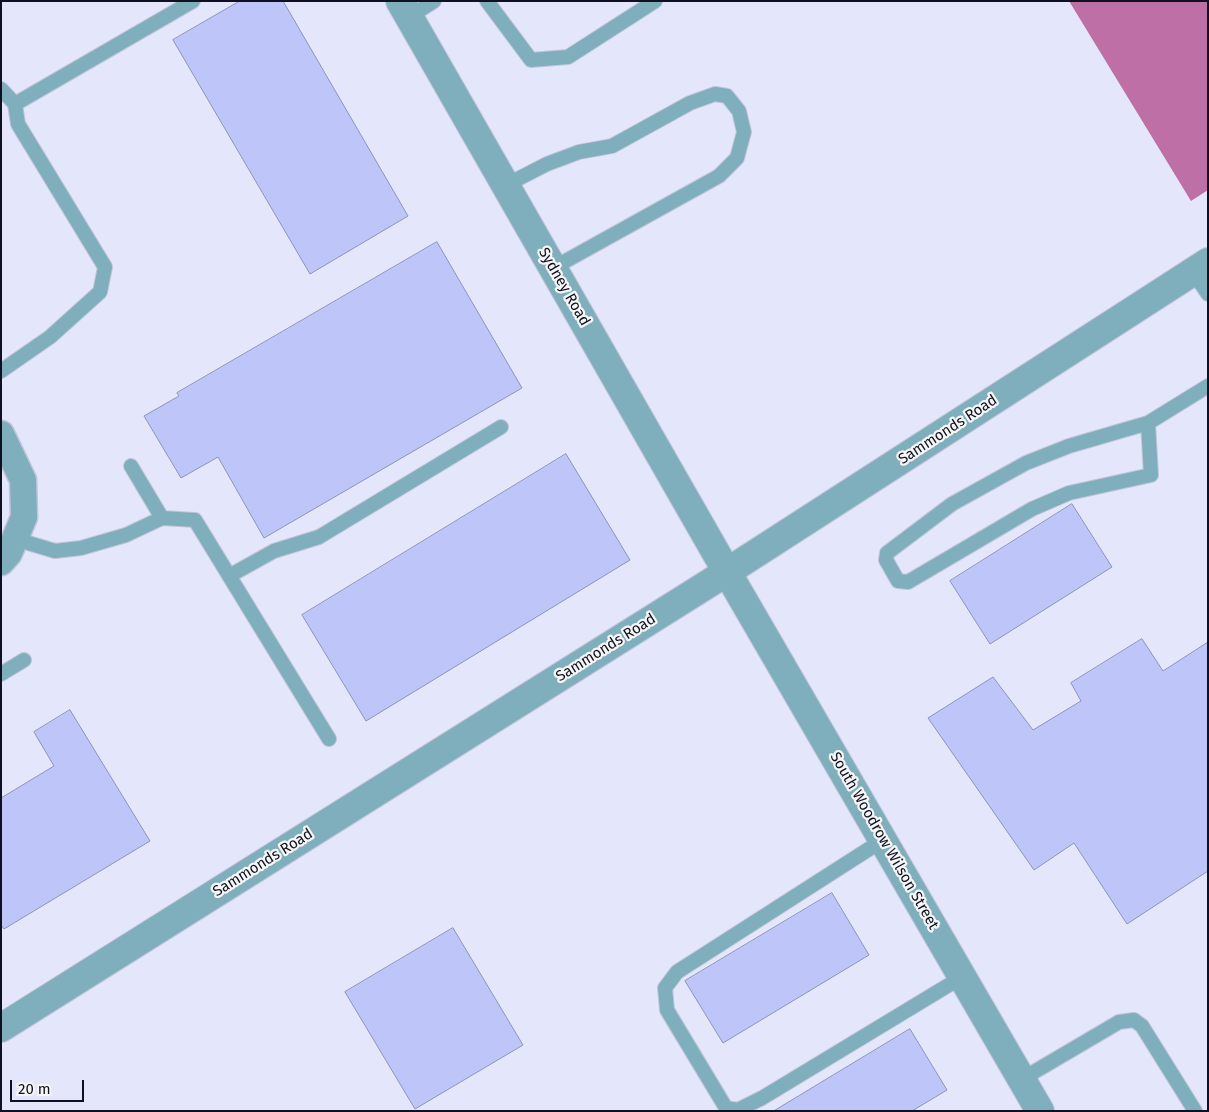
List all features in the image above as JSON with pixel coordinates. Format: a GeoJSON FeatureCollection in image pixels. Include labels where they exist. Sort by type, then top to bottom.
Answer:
{"type":"FeatureCollection","features":[{"type":"Feature","properties":{"kind":"street","name":"Sydney Road"},"geometry":{"type":"LineString","coordinates":[[405,9],[727,572]]}},
{"type":"Feature","properties":{"kind":"street","name":"Sammonds Road"},"geometry":{"type":"LineString","coordinates":[[1,1028],[727,572],[1203,276]]}},
{"type":"Feature","properties":{"kind":"street"},"geometry":{"type":"LineString","coordinates":[[1,434],[24,480],[24,517],[9,553],[1,562]]}},
{"type":"Feature","properties":{"kind":"street","name":"South Woodrow Wilson Street"},"geometry":{"type":"LineString","coordinates":[[727,572],[1040,1111]]}},
{"type":"Feature","properties":{"kind":"lane"},"geometry":{"type":"LineString","coordinates":[[15,104],[193,1]]}},
{"type":"Feature","properties":{"kind":"lane"},"geometry":{"type":"LineString","coordinates":[[405,9],[434,1]]}},
{"type":"Feature","properties":{"kind":"lane"},"geometry":{"type":"LineString","coordinates":[[486,1],[531,60],[568,58],[655,1]]}},
{"type":"Feature","properties":{"kind":"lane"},"geometry":{"type":"LineString","coordinates":[[1,89],[15,104],[18,124],[105,267],[100,292],[50,338],[1,371]]}},
{"type":"Feature","properties":{"kind":"lane"},"geometry":{"type":"LineString","coordinates":[[506,185],[548,164],[579,152],[612,146],[690,103],[715,94],[727,96],[739,111],[744,132],[737,158],[719,176],[553,268]]}},
{"type":"Feature","properties":{"kind":"lane"},"geometry":{"type":"LineString","coordinates":[[1148,422],[1151,475],[1069,493],[1032,509],[908,582],[898,581],[886,560],[887,553],[952,504],[1026,464],[1069,446],[1148,422],[1208,386]]}},
{"type":"Feature","properties":{"kind":"lane"},"geometry":{"type":"LineString","coordinates":[[229,576],[274,551],[319,537],[501,427]]}},
{"type":"Feature","properties":{"kind":"lane"},"geometry":{"type":"LineString","coordinates":[[131,466],[162,518]]}},
{"type":"Feature","properties":{"kind":"lane"},"geometry":{"type":"LineString","coordinates":[[15,539],[55,551],[81,548],[126,535],[162,518],[195,520],[329,739]]}},
{"type":"Feature","properties":{"kind":"lane"},"geometry":{"type":"LineString","coordinates":[[1,674],[24,660]]}},
{"type":"Feature","properties":{"kind":"lane"},"geometry":{"type":"LineString","coordinates":[[883,840],[677,972],[665,988],[667,1010],[726,1108],[738,1110],[762,1098],[962,977]]}},
{"type":"Feature","properties":{"kind":"lane"},"geometry":{"type":"LineString","coordinates":[[1022,1079],[1119,1022],[1134,1020],[1142,1026],[1195,1111]]}},
{"type":"Feature","properties":{"kind":"shaded area"},"geometry":{"type":"Polygon","coordinates":[[[1069,1],[1208,1],[1208,190],[1191,201],[1069,1]]]}},
{"type":"Feature","properties":{"kind":"building"},"geometry":{"type":"Polygon","coordinates":[[[240,1],[283,1],[408,216],[310,274],[173,40],[240,1]]]}},
{"type":"Feature","properties":{"kind":"building"},"geometry":{"type":"Polygon","coordinates":[[[437,242],[522,388],[264,538],[218,457],[181,478],[144,416],[179,396],[177,393],[437,242]]]}},
{"type":"Feature","properties":{"kind":"building"},"geometry":{"type":"Polygon","coordinates":[[[566,454],[630,560],[366,721],[302,615],[566,454]]]}},
{"type":"Feature","properties":{"kind":"building"},"geometry":{"type":"Polygon","coordinates":[[[1072,504],[1112,567],[990,644],[950,581],[1072,504]]]}},
{"type":"Feature","properties":{"kind":"building"},"geometry":{"type":"Polygon","coordinates":[[[1142,639],[1163,671],[1208,642],[1208,871],[1127,924],[1074,843],[1034,870],[928,718],[993,677],[1033,730],[1081,701],[1071,683],[1142,639]]]}},
{"type":"Feature","properties":{"kind":"building"},"geometry":{"type":"Polygon","coordinates":[[[70,710],[150,841],[4,929],[1,925],[1,798],[54,766],[34,732],[70,710]]]}},
{"type":"Feature","properties":{"kind":"building"},"geometry":{"type":"Polygon","coordinates":[[[832,893],[869,955],[723,1043],[685,981],[832,893]]]}},
{"type":"Feature","properties":{"kind":"building"},"geometry":{"type":"Polygon","coordinates":[[[453,928],[523,1045],[415,1109],[345,992],[453,928]]]}},
{"type":"Feature","properties":{"kind":"building"},"geometry":{"type":"Polygon","coordinates":[[[910,1029],[947,1090],[912,1111],[774,1111],[910,1029]]]}}]}
